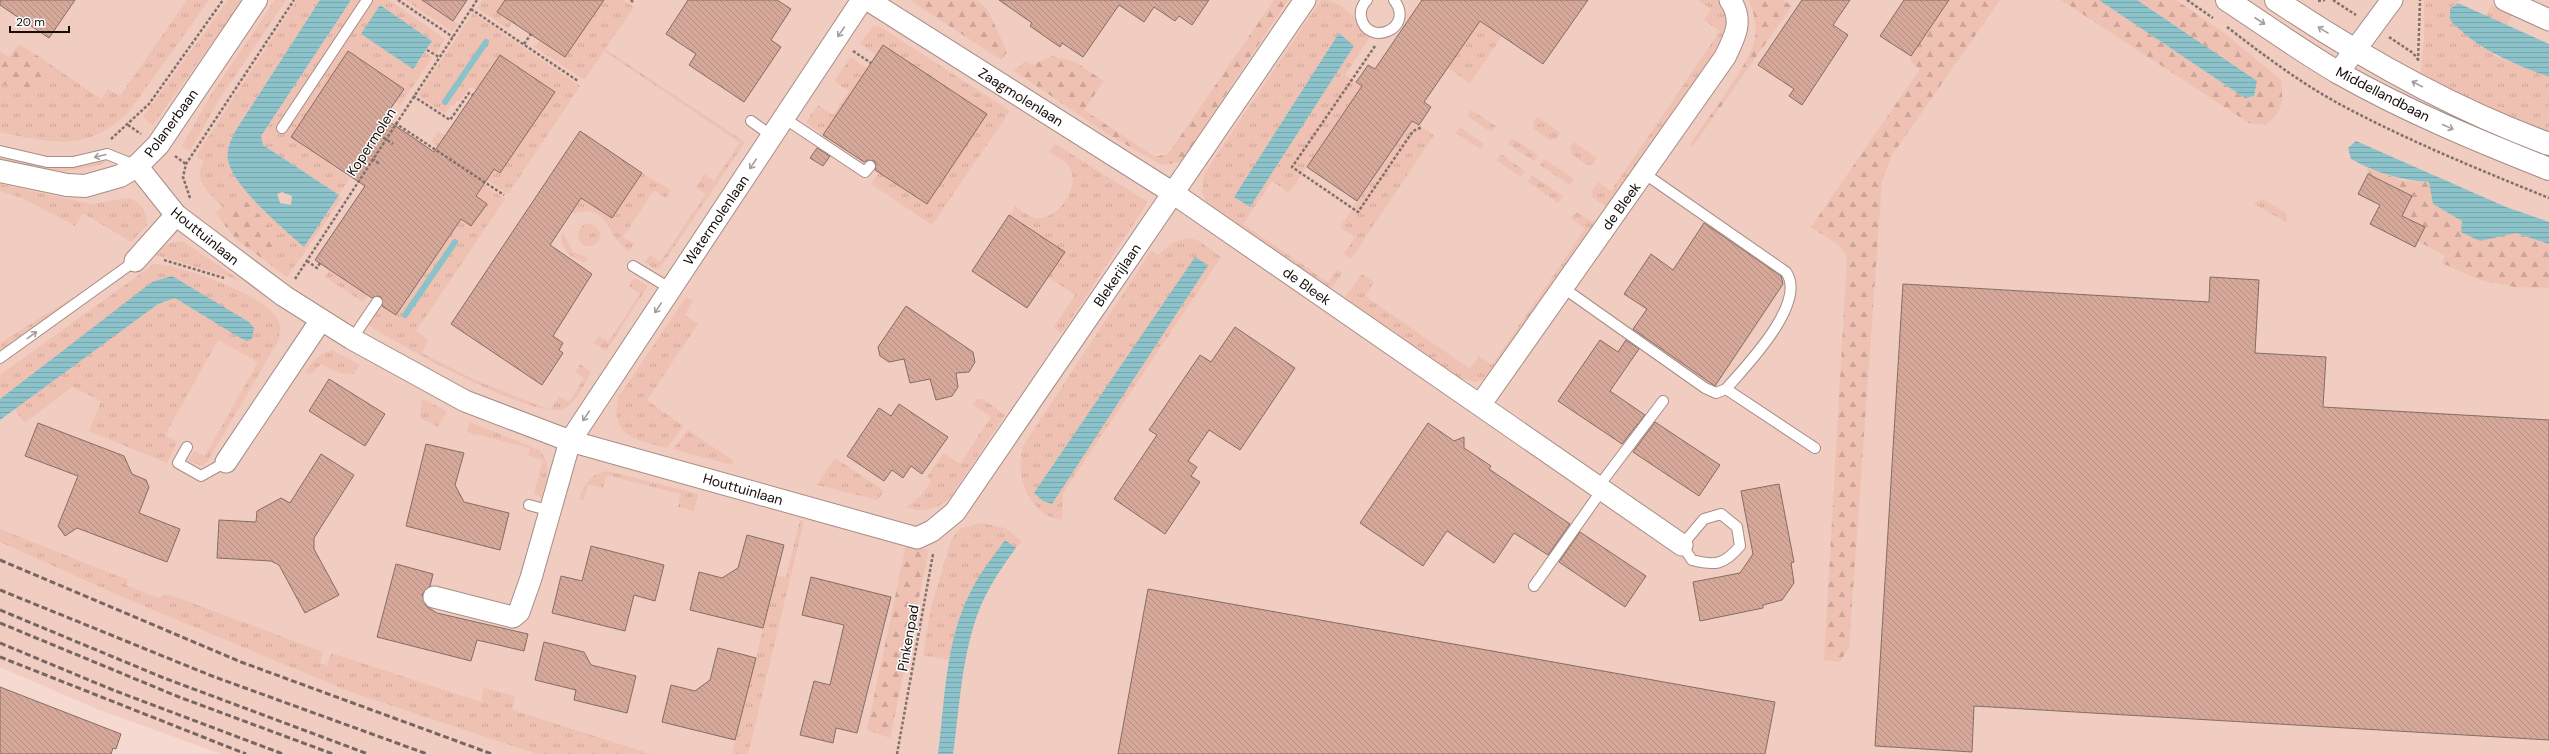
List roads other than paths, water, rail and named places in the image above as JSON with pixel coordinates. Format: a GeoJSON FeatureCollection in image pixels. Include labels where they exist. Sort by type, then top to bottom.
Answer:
{"type":"FeatureCollection","features":[{"type":"Feature","properties":{"kind":"main road","name":"Polanerbaan"},"geometry":{"type":"LineString","coordinates":[[0,171],[67,185],[85,186],[120,176],[137,166],[158,145],[256,0]]}},
{"type":"Feature","properties":{"kind":"main road","name":"Middellandbaan"},"geometry":{"type":"LineString","coordinates":[[2227,0],[2338,72],[2400,105],[2464,134],[2549,169]]}},
{"type":"Feature","properties":{"kind":"main road","name":"Middellandbaan"},"geometry":{"type":"LineString","coordinates":[[2276,0],[2356,51],[2438,96],[2516,132],[2549,144]]}},
{"type":"Feature","properties":{"kind":"street","name":"Watermolenlaan"},"geometry":{"type":"LineString","coordinates":[[570,441],[862,0]]}},
{"type":"Feature","properties":{"kind":"street","name":"Zaagmolenlaan"},"geometry":{"type":"LineString","coordinates":[[868,0],[1173,193]]}},
{"type":"Feature","properties":{"kind":"street","name":"Blekerijlaan"},"geometry":{"type":"LineString","coordinates":[[917,538],[938,526],[955,512],[1305,0]]}},
{"type":"Feature","properties":{"kind":"street","name":"de Bleek"},"geometry":{"type":"LineString","coordinates":[[1480,405],[1562,287],[1645,174],[1725,57],[1739,29],[1735,7],[1730,0]]}},
{"type":"Feature","properties":{"kind":"street"},"geometry":{"type":"LineString","coordinates":[[2338,72],[2356,51],[2392,0]]}},
{"type":"Feature","properties":{"kind":"street"},"geometry":{"type":"LineString","coordinates":[[2505,0],[2549,20]]}},
{"type":"Feature","properties":{"kind":"street","name":"Houttuinlaan"},"geometry":{"type":"LineString","coordinates":[[137,166],[176,215],[284,296],[352,339],[465,401],[570,441],[917,538]]}},
{"type":"Feature","properties":{"kind":"street","name":"de Bleek"},"geometry":{"type":"LineString","coordinates":[[1173,193],[1600,488],[1687,557]]}},
{"type":"Feature","properties":{"kind":"street"},"geometry":{"type":"LineString","coordinates":[[138,257],[176,215]]}},
{"type":"Feature","properties":{"kind":"street"},"geometry":{"type":"LineString","coordinates":[[226,462],[321,320]]}},
{"type":"Feature","properties":{"kind":"street"},"geometry":{"type":"LineString","coordinates":[[434,597],[513,618],[519,612],[551,512],[570,441]]}},
{"type":"Feature","properties":{"kind":"lane"},"geometry":{"type":"LineString","coordinates":[[282,128],[367,0]]}},
{"type":"Feature","properties":{"kind":"lane"},"geometry":{"type":"LineString","coordinates":[[1364,1],[1361,13],[1364,24],[1373,32],[1384,33],[1395,27],[1400,16],[1394,0]]}},
{"type":"Feature","properties":{"kind":"lane"},"geometry":{"type":"LineString","coordinates":[[784,118],[865,172],[870,166]]}},
{"type":"Feature","properties":{"kind":"lane"},"geometry":{"type":"LineString","coordinates":[[751,121],[772,136]]}},
{"type":"Feature","properties":{"kind":"lane","name":"Houttuinlaan"},"geometry":{"type":"LineString","coordinates":[[0,151],[47,162],[74,162],[107,154],[137,166]]}},
{"type":"Feature","properties":{"kind":"lane"},"geometry":{"type":"LineString","coordinates":[[1562,287],[1705,388],[1716,393],[1726,389],[1773,334],[1785,310],[1791,283],[1790,277],[1786,272],[1645,174]]}},
{"type":"Feature","properties":{"kind":"lane"},"geometry":{"type":"LineString","coordinates":[[0,358],[138,257]]}},
{"type":"Feature","properties":{"kind":"lane"},"geometry":{"type":"LineString","coordinates":[[632,266],[671,289]]}},
{"type":"Feature","properties":{"kind":"lane"},"geometry":{"type":"LineString","coordinates":[[352,339],[377,302]]}},
{"type":"Feature","properties":{"kind":"lane"},"geometry":{"type":"LineString","coordinates":[[1726,389],[1815,448]]}},
{"type":"Feature","properties":{"kind":"lane"},"geometry":{"type":"LineString","coordinates":[[1534,586],[1600,488],[1663,401]]}},
{"type":"Feature","properties":{"kind":"lane"},"geometry":{"type":"LineString","coordinates":[[187,447],[178,463],[201,476],[226,462]]}},
{"type":"Feature","properties":{"kind":"lane"},"geometry":{"type":"LineString","coordinates":[[529,505],[551,512]]}},
{"type":"Feature","properties":{"kind":"lane","name":"de Bleek"},"geometry":{"type":"LineString","coordinates":[[1721,514],[1737,527],[1740,546],[1728,560],[1708,564],[1687,557],[1704,519],[1721,514]]}},
{"type":"Feature","properties":{"kind":"water"},"geometry":{"type":"Polygon","coordinates":[[[320,0],[351,0],[261,136],[263,145],[339,195],[304,247],[260,206],[239,182],[232,170],[228,160],[228,152],[229,145],[236,130],[320,0]],[[282,192],[277,194],[280,203],[291,205],[292,196],[282,192]]]}},
{"type":"Feature","properties":{"kind":"water"},"geometry":{"type":"Polygon","coordinates":[[[2099,0],[2137,0],[2257,81],[2254,96],[2245,98],[2099,0]]]}},
{"type":"Feature","properties":{"kind":"water"},"geometry":{"type":"Polygon","coordinates":[[[2458,3],[2549,44],[2549,77],[2509,61],[2472,40],[2450,20],[2450,9],[2458,3]]]}},
{"type":"Feature","properties":{"kind":"water"},"geometry":{"type":"Polygon","coordinates":[[[380,5],[432,41],[413,69],[361,34],[380,5]]]}},
{"type":"Feature","properties":{"kind":"water"},"geometry":{"type":"Polygon","coordinates":[[[1339,33],[1354,46],[1250,207],[1234,197],[1339,33]]]}},
{"type":"Feature","properties":{"kind":"water"},"geometry":{"type":"Polygon","coordinates":[[[2356,141],[2506,207],[2549,222],[2549,244],[2516,233],[2480,241],[2461,232],[2462,221],[2433,204],[2429,182],[2408,180],[2388,175],[2351,159],[2348,148],[2356,141]]]}},
{"type":"Feature","properties":{"kind":"water"},"geometry":{"type":"Polygon","coordinates":[[[1195,257],[1206,264],[1207,267],[1052,504],[1043,501],[1034,493],[1195,257]]]}},
{"type":"Feature","properties":{"kind":"water"},"geometry":{"type":"Polygon","coordinates":[[[172,276],[249,322],[254,328],[252,339],[247,341],[237,336],[175,298],[158,304],[0,420],[0,399],[152,282],[172,276]]]}},
{"type":"Feature","properties":{"kind":"water"},"geometry":{"type":"Polygon","coordinates":[[[1005,540],[1016,548],[985,596],[976,617],[963,674],[953,754],[938,754],[947,672],[955,631],[970,593],[986,566],[1005,540]]]}},
{"type":"Feature","properties":{"kind":"waterway"},"geometry":{"type":"LineString","coordinates":[[445,102],[486,42]]}},
{"type":"Feature","properties":{"kind":"waterway"},"geometry":{"type":"LineString","coordinates":[[405,315],[455,242]]}},
{"type":"Feature","properties":{"kind":"railway"},"geometry":{"type":"LineString","coordinates":[[0,560],[241,662],[492,754]]}},
{"type":"Feature","properties":{"kind":"railway"},"geometry":{"type":"LineString","coordinates":[[0,590],[212,676],[427,754]]}},
{"type":"Feature","properties":{"kind":"railway"},"geometry":{"type":"LineString","coordinates":[[0,610],[164,678],[368,754]]}},
{"type":"Feature","properties":{"kind":"railway"},"geometry":{"type":"LineString","coordinates":[[0,623],[179,697],[333,754]]}},
{"type":"Feature","properties":{"kind":"railway"},"geometry":{"type":"LineString","coordinates":[[0,643],[113,690],[283,754]]}},
{"type":"Feature","properties":{"kind":"railway"},"geometry":{"type":"LineString","coordinates":[[0,657],[246,754]]}}]}
